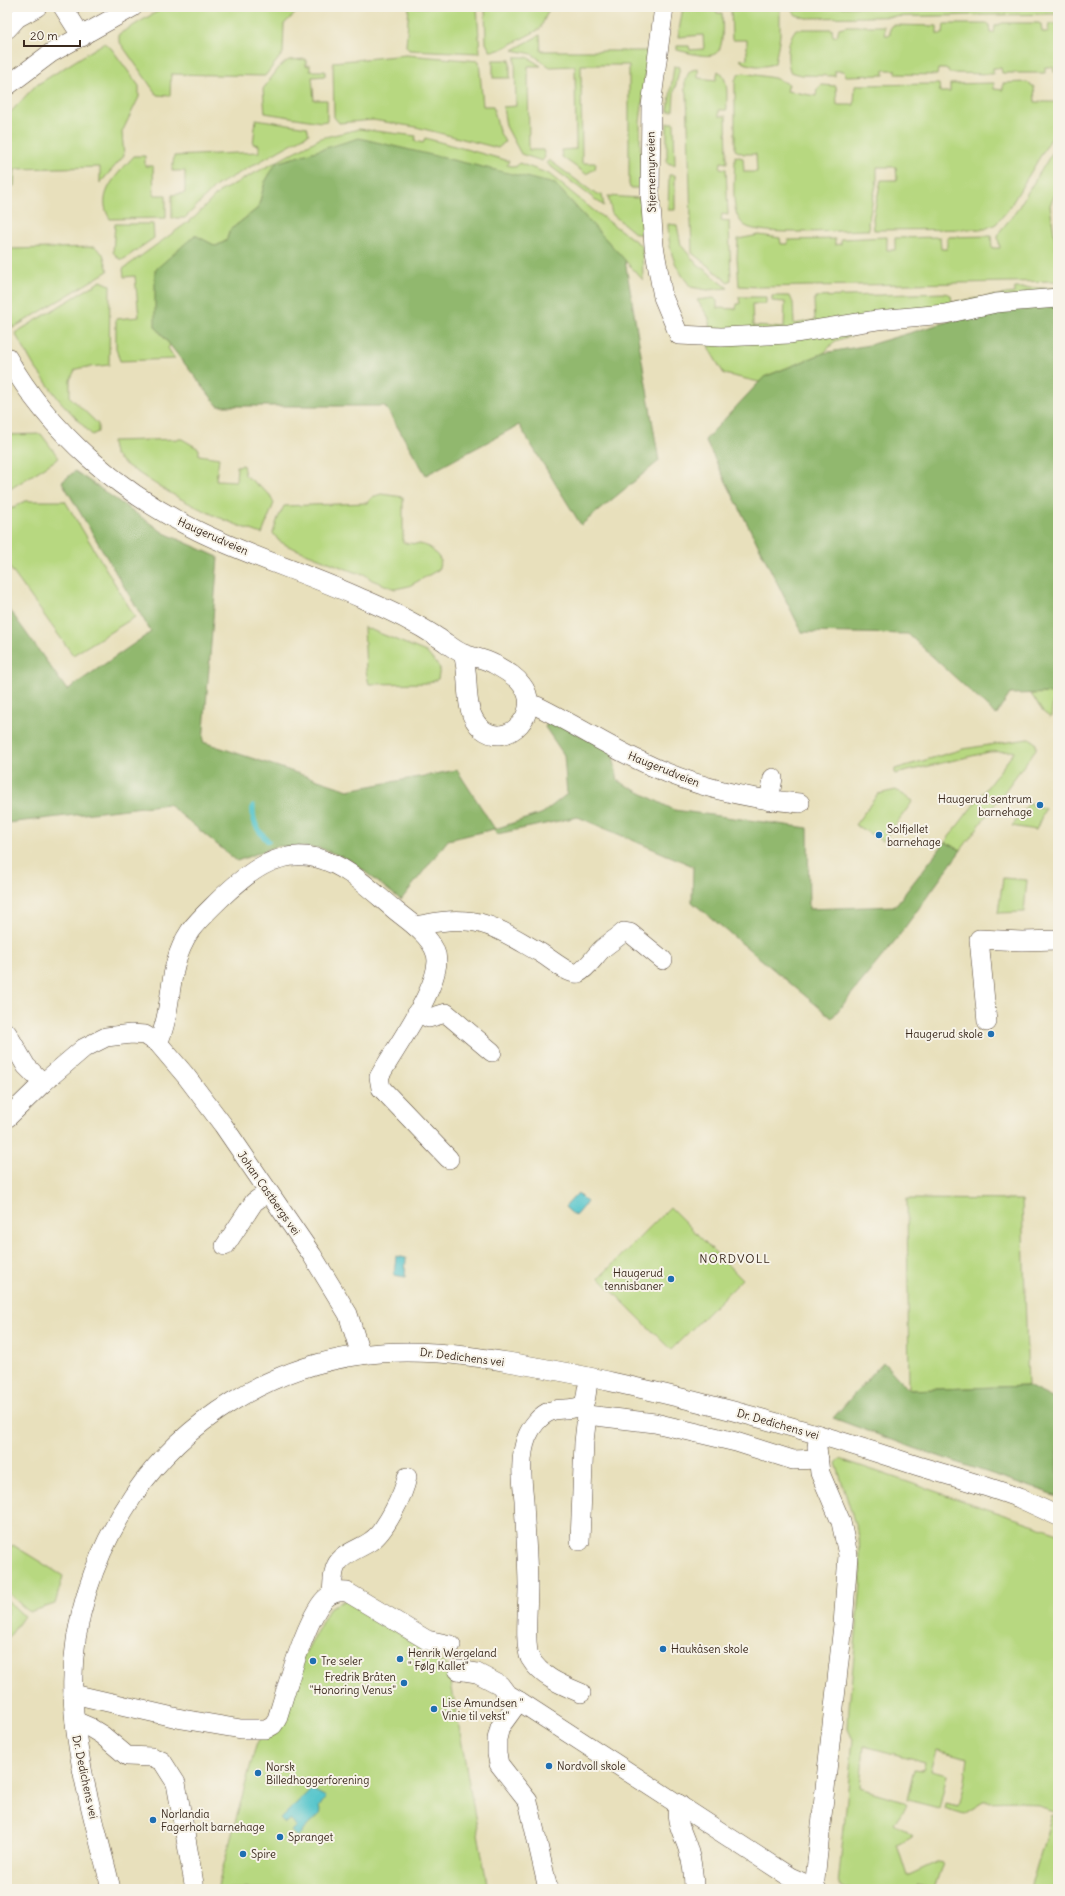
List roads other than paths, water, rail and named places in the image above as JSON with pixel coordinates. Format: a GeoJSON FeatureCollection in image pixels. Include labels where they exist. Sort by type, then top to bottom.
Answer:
{"type":"FeatureCollection","features":[{"type":"Feature","properties":{"kind":"street"},"geometry":{"type":"LineString","coordinates":[[7,29],[17,18],[37,7]]}},
{"type":"Feature","properties":{"kind":"street"},"geometry":{"type":"LineString","coordinates":[[63,7],[82,37]]}},
{"type":"Feature","properties":{"kind":"street"},"geometry":{"type":"LineString","coordinates":[[7,86],[51,53],[82,37],[132,7]]}},
{"type":"Feature","properties":{"kind":"street","name":"Stjernemyrveien"},"geometry":{"type":"LineString","coordinates":[[664,7],[651,106],[650,193],[654,246],[662,290],[679,335],[721,337],[789,334],[877,320],[945,314],[996,304],[1058,298]]}},
{"type":"Feature","properties":{"kind":"street","name":"Haugerudveien"},"geometry":{"type":"LineString","coordinates":[[7,357],[45,412],[78,448],[108,474],[162,512],[199,531],[346,591],[394,613],[437,637],[463,654]]}},
{"type":"Feature","properties":{"kind":"street","name":"Haugerudveien"},"geometry":{"type":"LineString","coordinates":[[537,706],[634,759],[688,782],[744,797],[769,801],[800,803]]}},
{"type":"Feature","properties":{"kind":"street"},"geometry":{"type":"LineString","coordinates":[[769,801],[773,778]]}},
{"type":"Feature","properties":{"kind":"street"},"geometry":{"type":"LineString","coordinates":[[158,1043],[163,1032],[173,969],[179,950],[191,930],[244,876],[263,865],[278,859],[295,856],[317,858],[354,877],[415,926],[431,944],[437,959],[435,975],[417,1012],[379,1077],[379,1082],[381,1088],[395,1104],[449,1159]]}},
{"type":"Feature","properties":{"kind":"street"},"geometry":{"type":"LineString","coordinates":[[415,926],[467,921],[481,924],[502,931],[546,956],[572,973],[579,972],[603,949],[624,932],[630,933],[663,960]]}},
{"type":"Feature","properties":{"kind":"street"},"geometry":{"type":"LineString","coordinates":[[987,1022],[979,938],[1022,941],[1058,940]]}},
{"type":"Feature","properties":{"kind":"street"},"geometry":{"type":"LineString","coordinates":[[417,1012],[429,1018],[446,1013],[492,1052]]}},
{"type":"Feature","properties":{"kind":"street"},"geometry":{"type":"LineString","coordinates":[[7,1033],[26,1066],[42,1083]]}},
{"type":"Feature","properties":{"kind":"street","name":"Johan Castbergs vei"},"geometry":{"type":"LineString","coordinates":[[7,1118],[42,1083],[84,1048],[106,1037],[131,1034],[145,1035],[158,1043],[186,1076],[222,1125],[312,1255],[348,1314],[361,1355]]}},
{"type":"Feature","properties":{"kind":"street"},"geometry":{"type":"LineString","coordinates":[[225,1246],[254,1202],[268,1192]]}},
{"type":"Feature","properties":{"kind":"street","name":"Dr. Dedichens vei"},"geometry":{"type":"LineString","coordinates":[[111,1889],[82,1769],[75,1721],[73,1694],[73,1675],[79,1624],[90,1581],[111,1532],[141,1485],[155,1468],[193,1430],[233,1401],[280,1376],[310,1366],[361,1355],[424,1351],[562,1371],[708,1404],[819,1435],[1019,1498],[1058,1516]]}},
{"type":"Feature","properties":{"kind":"street"},"geometry":{"type":"LineString","coordinates":[[581,1693],[550,1679],[538,1669],[529,1656],[527,1626],[528,1576],[522,1478],[523,1453],[527,1438],[540,1418],[551,1411],[570,1409],[585,1403],[655,1423],[736,1442],[793,1460],[819,1459]]}},
{"type":"Feature","properties":{"kind":"street"},"geometry":{"type":"LineString","coordinates":[[580,1541],[585,1403]]}},
{"type":"Feature","properties":{"kind":"street"},"geometry":{"type":"LineString","coordinates":[[458,1670],[477,1673],[500,1685],[506,1693],[519,1702],[790,1877],[815,1888],[843,1625],[848,1555],[841,1522],[820,1473],[817,1447],[819,1435]]}},
{"type":"Feature","properties":{"kind":"street"},"geometry":{"type":"LineString","coordinates":[[332,1594],[336,1566],[342,1559],[372,1540],[381,1531],[401,1495],[407,1477]]}},
{"type":"Feature","properties":{"kind":"street"},"geometry":{"type":"LineString","coordinates":[[73,1694],[182,1719],[242,1729],[266,1729],[273,1725],[277,1718],[309,1627],[316,1612],[324,1601],[332,1594],[342,1591],[347,1592],[427,1640],[451,1645]]}},
{"type":"Feature","properties":{"kind":"street"},"geometry":{"type":"LineString","coordinates":[[519,1702],[500,1727],[497,1739],[497,1754],[499,1764],[528,1801],[548,1889]]}},
{"type":"Feature","properties":{"kind":"street"},"geometry":{"type":"LineString","coordinates":[[75,1721],[102,1735],[127,1756],[152,1757],[162,1761],[170,1771],[176,1783],[195,1889]]}},
{"type":"Feature","properties":{"kind":"street"},"geometry":{"type":"LineString","coordinates":[[679,1804],[676,1811],[688,1850],[693,1872],[694,1889]]}},
{"type":"Feature","properties":{"kind":"water"},"geometry":{"type":"Polygon","coordinates":[[[578,1193],[587,1202],[575,1216],[565,1207],[578,1193]]]}},
{"type":"Feature","properties":{"kind":"water"},"geometry":{"type":"Polygon","coordinates":[[[396,1256],[406,1258],[405,1277],[394,1275],[396,1256]]]}},
{"type":"Feature","properties":{"kind":"water"},"geometry":{"type":"Polygon","coordinates":[[[311,1789],[326,1797],[319,1807],[321,1812],[297,1837],[291,1831],[296,1826],[290,1820],[285,1824],[280,1819],[311,1789]]]}},
{"type":"Feature","properties":{"kind":"waterway"},"geometry":{"type":"LineString","coordinates":[[253,806],[254,821],[268,841]]}},
{"type":"Feature","properties":{"kind":"place","name":"Haugerud sentrum barnehage"},"geometry":{"type":"Point","coordinates":[1040,805]}},
{"type":"Feature","properties":{"kind":"place","name":"Solfjellet barnehage"},"geometry":{"type":"Point","coordinates":[879,835]}},
{"type":"Feature","properties":{"kind":"place","name":"Haugerud skole"},"geometry":{"type":"Point","coordinates":[991,1034]}},
{"type":"Feature","properties":{"kind":"place","name":"Haugerud tennisbaner"},"geometry":{"type":"Point","coordinates":[671,1279]}},
{"type":"Feature","properties":{"kind":"place","name":"Haukåsen skole"},"geometry":{"type":"Point","coordinates":[663,1649]}},
{"type":"Feature","properties":{"kind":"place","name":"Henrik Wergeland \" Følg Kallet\""},"geometry":{"type":"Point","coordinates":[400,1659]}},
{"type":"Feature","properties":{"kind":"place","name":"Tre seler"},"geometry":{"type":"Point","coordinates":[313,1661]}},
{"type":"Feature","properties":{"kind":"place","name":"Fredrik Bråten \"Honoring Venus\""},"geometry":{"type":"Point","coordinates":[404,1683]}},
{"type":"Feature","properties":{"kind":"place","name":"Lise Amundsen \" Vinie til vekst\""},"geometry":{"type":"Point","coordinates":[434,1709]}},
{"type":"Feature","properties":{"kind":"place","name":"Nordvoll skole"},"geometry":{"type":"Point","coordinates":[549,1766]}},
{"type":"Feature","properties":{"kind":"place","name":"Norsk Billedhoggerforening"},"geometry":{"type":"Point","coordinates":[258,1773]}},
{"type":"Feature","properties":{"kind":"place","name":"Norlandia Fagerholt barnehage"},"geometry":{"type":"Point","coordinates":[153,1820]}},
{"type":"Feature","properties":{"kind":"place","name":"Spranget"},"geometry":{"type":"Point","coordinates":[280,1837]}},
{"type":"Feature","properties":{"kind":"place","name":"Spire"},"geometry":{"type":"Point","coordinates":[243,1854]}},
{"type":"Feature","properties":{"kind":"district","name":"NORDVOLL"},"geometry":{"type":"Point","coordinates":[735,1258]}}]}
